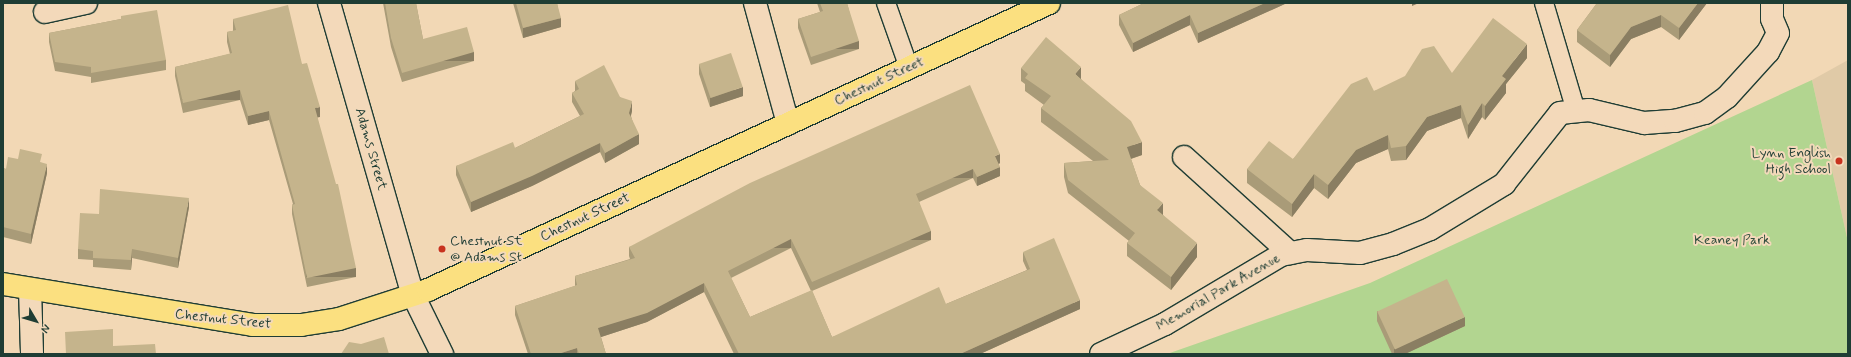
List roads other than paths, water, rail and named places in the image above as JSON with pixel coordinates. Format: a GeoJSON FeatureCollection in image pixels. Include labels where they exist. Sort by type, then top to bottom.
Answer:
{"type":"FeatureCollection","features":[{"type":"Feature","properties":{"kind":"main road","name":"Chestnut Street"},"geometry":{"type":"LineString","coordinates":[[3,284],[253,325],[301,325],[339,318],[413,296],[1049,3]]}},
{"type":"Feature","properties":{"kind":"street"},"geometry":{"type":"LineString","coordinates":[[45,12],[86,3]]}},
{"type":"Feature","properties":{"kind":"street","name":"Adams Street"},"geometry":{"type":"LineString","coordinates":[[329,3],[413,296],[442,354]]}},
{"type":"Feature","properties":{"kind":"street"},"geometry":{"type":"LineString","coordinates":[[755,3],[788,124]]}},
{"type":"Feature","properties":{"kind":"street","name":"Memorial Park Avenue"},"geometry":{"type":"LineString","coordinates":[[1101,354],[1165,324],[1281,254],[1307,250],[1360,253],[1393,244],[1430,229],[1504,184],[1560,113],[1589,110],[1644,124],[1675,121],[1705,113],[1727,97],[1768,52],[1778,33],[1772,19],[1772,3]]}},
{"type":"Feature","properties":{"kind":"street"},"geometry":{"type":"LineString","coordinates":[[1184,157],[1290,253]]}},
{"type":"Feature","properties":{"kind":"street"},"geometry":{"type":"LineString","coordinates":[[30,289],[32,354]]}},
{"type":"Feature","properties":{"kind":"lane"},"geometry":{"type":"LineString","coordinates":[[886,3],[909,68]]}},
{"type":"Feature","properties":{"kind":"lane"},"geometry":{"type":"LineString","coordinates":[[1544,3],[1576,111]]}},
{"type":"Feature","properties":{"kind":"place","name":"Lynn English High School"},"geometry":{"type":"Point","coordinates":[1839,161]}},
{"type":"Feature","properties":{"kind":"place","name":"Chestnut St @ Adams St"},"geometry":{"type":"Point","coordinates":[442,249]}},
{"type":"Feature","properties":{"kind":"park label","name":"Keaney Park"},"geometry":{"type":"Point","coordinates":[1732,240]}}]}
